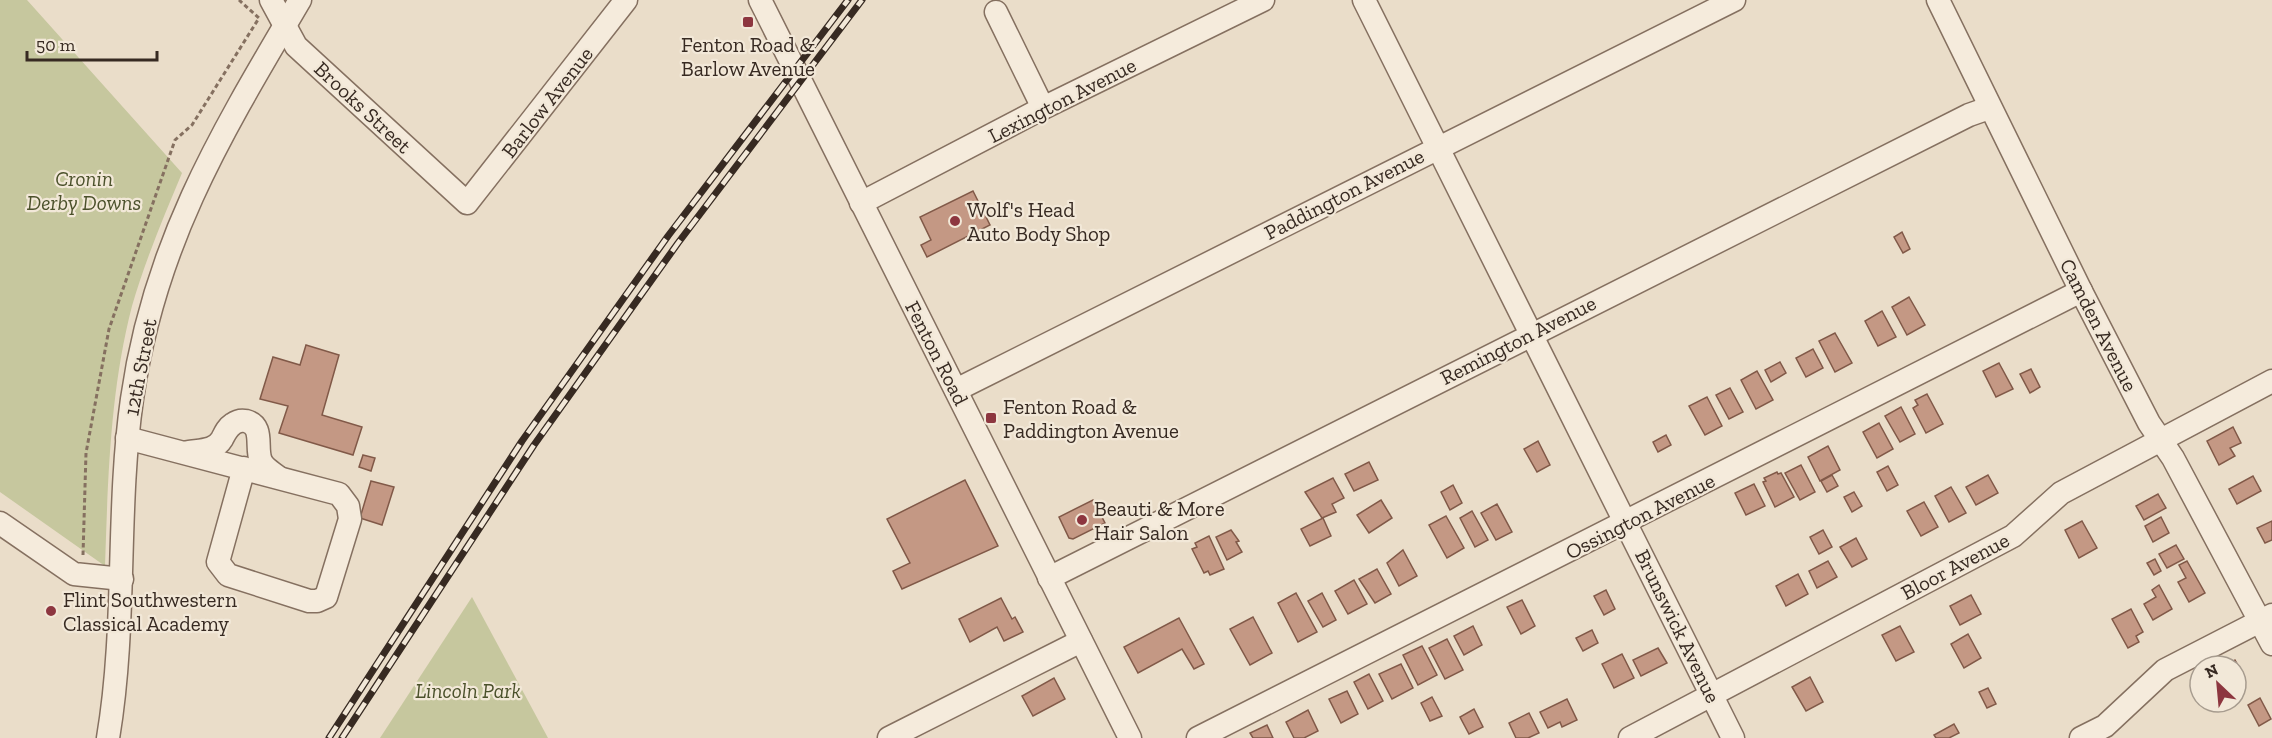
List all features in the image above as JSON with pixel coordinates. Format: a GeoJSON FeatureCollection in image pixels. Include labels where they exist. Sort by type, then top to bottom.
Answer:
{"type":"FeatureCollection","features":[{"type":"Feature","properties":{"kind":"street","name":"Brooks Street"},"geometry":{"type":"LineString","coordinates":[[271,0],[296,46],[467,203]]}},
{"type":"Feature","properties":{"kind":"street","name":"12th Street"},"geometry":{"type":"LineString","coordinates":[[108,738],[120,629],[123,480],[127,438],[146,330],[173,239],[210,156],[300,0]]}},
{"type":"Feature","properties":{"kind":"street","name":"Barlow Avenue"},"geometry":{"type":"LineString","coordinates":[[467,203],[626,0]]}},
{"type":"Feature","properties":{"kind":"street","name":"Fenton Road"},"geometry":{"type":"LineString","coordinates":[[760,0],[1130,738]]}},
{"type":"Feature","properties":{"kind":"street","name":"Lexington Avenue"},"geometry":{"type":"LineString","coordinates":[[861,203],[1227,8],[1263,0]]}},
{"type":"Feature","properties":{"kind":"street","name":"Brunswick Avenue"},"geometry":{"type":"LineString","coordinates":[[1364,0],[1733,738]]}},
{"type":"Feature","properties":{"kind":"street","name":"Paddington Avenue"},"geometry":{"type":"LineString","coordinates":[[956,390],[1436,147],[1734,0]]}},
{"type":"Feature","properties":{"kind":"street","name":"Camden Avenue"},"geometry":{"type":"LineString","coordinates":[[1938,0],[1989,108],[2081,291],[2160,440],[2174,458],[2266,618],[2272,644]]}},
{"type":"Feature","properties":{"kind":"street"},"geometry":{"type":"LineString","coordinates":[[996,12],[1043,108]]}},
{"type":"Feature","properties":{"kind":"street","name":"Remington Avenue"},"geometry":{"type":"LineString","coordinates":[[1049,578],[1531,333],[1969,115],[1989,108]]}},
{"type":"Feature","properties":{"kind":"street","name":"Ossington Avenue"},"geometry":{"type":"LineString","coordinates":[[1198,738],[2081,291]]}},
{"type":"Feature","properties":{"kind":"street","name":"Bloor Avenue"},"geometry":{"type":"LineString","coordinates":[[1630,738],[2013,536],[2061,493],[2272,381]]}},
{"type":"Feature","properties":{"kind":"street"},"geometry":{"type":"LineString","coordinates":[[184,453],[212,448],[234,422],[243,420],[252,423],[256,429],[260,439],[257,452],[262,465],[278,477]]}},
{"type":"Feature","properties":{"kind":"street"},"geometry":{"type":"LineString","coordinates":[[127,438],[244,468],[339,494],[348,506],[350,519],[326,597],[317,601],[228,575],[221,569],[218,562],[244,468]]}},
{"type":"Feature","properties":{"kind":"street"},"geometry":{"type":"LineString","coordinates":[[0,523],[74,574],[122,579]]}},
{"type":"Feature","properties":{"kind":"street"},"geometry":{"type":"LineString","coordinates":[[2081,738],[2105,726],[2165,670],[2266,618]]}},
{"type":"Feature","properties":{"kind":"street"},"geometry":{"type":"LineString","coordinates":[[889,738],[1081,641]]}},
{"type":"Feature","properties":{"kind":"green space","name":"Cronin Derby Downs"},"geometry":{"type":"Polygon","coordinates":[[[0,0],[27,0],[182,173],[143,272],[125,338],[111,435],[105,566],[0,492],[0,0]]]}},
{"type":"Feature","properties":{"kind":"green space","name":"Lincoln Park"},"geometry":{"type":"Polygon","coordinates":[[[472,597],[548,738],[380,738],[472,597]]]}},
{"type":"Feature","properties":{"kind":"building","name":"Wolf's Head Auto Body Shop"},"geometry":{"type":"Polygon","coordinates":[[[973,191],[990,225],[927,257],[921,245],[931,240],[920,217],[973,191]]]}},
{"type":"Feature","properties":{"kind":"building"},"geometry":{"type":"Polygon","coordinates":[[[1902,232],[1910,249],[1903,253],[1894,237],[1902,232]]]}},
{"type":"Feature","properties":{"kind":"building"},"geometry":{"type":"Polygon","coordinates":[[[1909,297],[1925,325],[1907,335],[1892,307],[1909,297]]]}},
{"type":"Feature","properties":{"kind":"building"},"geometry":{"type":"Polygon","coordinates":[[[1882,311],[1896,337],[1878,346],[1865,321],[1882,311]]]}},
{"type":"Feature","properties":{"kind":"building"},"geometry":{"type":"Polygon","coordinates":[[[1835,333],[1852,363],[1835,372],[1819,341],[1835,333]]]}},
{"type":"Feature","properties":{"kind":"building"},"geometry":{"type":"Polygon","coordinates":[[[306,345],[339,355],[322,415],[362,427],[353,455],[279,433],[288,406],[260,399],[273,357],[300,365],[306,345]]]}},
{"type":"Feature","properties":{"kind":"building"},"geometry":{"type":"Polygon","coordinates":[[[1813,349],[1823,368],[1806,377],[1796,358],[1813,349]]]}},
{"type":"Feature","properties":{"kind":"building"},"geometry":{"type":"Polygon","coordinates":[[[1780,362],[1786,373],[1771,382],[1765,370],[1780,362]]]}},
{"type":"Feature","properties":{"kind":"building"},"geometry":{"type":"Polygon","coordinates":[[[1999,363],[2013,389],[1996,397],[1983,371],[1999,363]]]}},
{"type":"Feature","properties":{"kind":"building"},"geometry":{"type":"Polygon","coordinates":[[[2031,369],[2040,387],[2030,393],[2020,374],[2031,369]]]}},
{"type":"Feature","properties":{"kind":"building"},"geometry":{"type":"Polygon","coordinates":[[[1757,371],[1773,400],[1756,409],[1741,380],[1757,371]]]}},
{"type":"Feature","properties":{"kind":"building"},"geometry":{"type":"Polygon","coordinates":[[[1730,388],[1743,412],[1729,419],[1716,395],[1730,388]]]}},
{"type":"Feature","properties":{"kind":"building"},"geometry":{"type":"Polygon","coordinates":[[[1927,394],[1943,424],[1926,433],[1913,408],[1918,405],[1915,400],[1927,394]]]}},
{"type":"Feature","properties":{"kind":"building"},"geometry":{"type":"Polygon","coordinates":[[[1707,397],[1722,426],[1705,435],[1689,406],[1707,397]]]}},
{"type":"Feature","properties":{"kind":"building"},"geometry":{"type":"Polygon","coordinates":[[[1901,407],[1915,434],[1900,442],[1885,416],[1901,407]]]}},
{"type":"Feature","properties":{"kind":"building"},"geometry":{"type":"Polygon","coordinates":[[[1879,423],[1893,449],[1877,458],[1863,432],[1879,423]]]}},
{"type":"Feature","properties":{"kind":"building"},"geometry":{"type":"Polygon","coordinates":[[[2233,427],[2241,443],[2230,448],[2235,456],[2219,465],[2207,441],[2233,427]]]}},
{"type":"Feature","properties":{"kind":"building"},"geometry":{"type":"Polygon","coordinates":[[[1666,435],[1671,445],[1658,452],[1653,442],[1666,435]]]}},
{"type":"Feature","properties":{"kind":"building"},"geometry":{"type":"Polygon","coordinates":[[[1538,441],[1550,465],[1537,472],[1524,449],[1538,441]]]}},
{"type":"Feature","properties":{"kind":"building"},"geometry":{"type":"Polygon","coordinates":[[[1828,446],[1840,470],[1820,481],[1808,457],[1828,446]]]}},
{"type":"Feature","properties":{"kind":"building"},"geometry":{"type":"Polygon","coordinates":[[[363,455],[375,458],[371,471],[359,467],[363,455]]]}},
{"type":"Feature","properties":{"kind":"building"},"geometry":{"type":"Polygon","coordinates":[[[1369,462],[1378,480],[1354,491],[1345,474],[1369,462]]]}},
{"type":"Feature","properties":{"kind":"building"},"geometry":{"type":"Polygon","coordinates":[[[1801,465],[1815,492],[1800,500],[1785,473],[1801,465]]]}},
{"type":"Feature","properties":{"kind":"building"},"geometry":{"type":"Polygon","coordinates":[[[1888,466],[1898,485],[1887,491],[1877,472],[1888,466]]]}},
{"type":"Feature","properties":{"kind":"building"},"geometry":{"type":"Polygon","coordinates":[[[1777,472],[1781,473],[1794,497],[1775,507],[1763,482],[1766,481],[1764,478],[1777,472]]]}},
{"type":"Feature","properties":{"kind":"building"},"geometry":{"type":"Polygon","coordinates":[[[1832,475],[1838,486],[1827,492],[1821,481],[1832,475]]]}},
{"type":"Feature","properties":{"kind":"building"},"geometry":{"type":"Polygon","coordinates":[[[1988,475],[1998,493],[1976,505],[1966,487],[1988,475]]]}},
{"type":"Feature","properties":{"kind":"building"},"geometry":{"type":"Polygon","coordinates":[[[2253,476],[2261,491],[2237,504],[2229,489],[2253,476]]]}},
{"type":"Feature","properties":{"kind":"building"},"geometry":{"type":"Polygon","coordinates":[[[1333,478],[1344,498],[1332,504],[1336,512],[1322,518],[1305,492],[1333,478]]]}},
{"type":"Feature","properties":{"kind":"building"},"geometry":{"type":"Polygon","coordinates":[[[965,480],[998,546],[902,589],[893,571],[910,563],[887,519],[965,480]]]}},
{"type":"Feature","properties":{"kind":"building"},"geometry":{"type":"Polygon","coordinates":[[[371,481],[394,487],[382,525],[360,518],[371,481]]]}},
{"type":"Feature","properties":{"kind":"building"},"geometry":{"type":"Polygon","coordinates":[[[1754,484],[1765,506],[1746,515],[1735,493],[1754,484]]]}},
{"type":"Feature","properties":{"kind":"building"},"geometry":{"type":"Polygon","coordinates":[[[1453,485],[1462,503],[1450,510],[1441,492],[1453,485]]]}},
{"type":"Feature","properties":{"kind":"building"},"geometry":{"type":"Polygon","coordinates":[[[1951,487],[1966,513],[1949,522],[1935,496],[1951,487]]]}},
{"type":"Feature","properties":{"kind":"building"},"geometry":{"type":"Polygon","coordinates":[[[1854,492],[1862,506],[1852,512],[1844,497],[1854,492]]]}},
{"type":"Feature","properties":{"kind":"building"},"geometry":{"type":"Polygon","coordinates":[[[2158,494],[2166,508],[2144,520],[2136,506],[2158,494]]]}},
{"type":"Feature","properties":{"kind":"building","name":"Beauti & More Hair Salon"},"geometry":{"type":"Polygon","coordinates":[[[1093,500],[1105,523],[1073,539],[1069,538],[1059,517],[1093,500]]]}},
{"type":"Feature","properties":{"kind":"building"},"geometry":{"type":"Polygon","coordinates":[[[1381,500],[1392,518],[1369,533],[1357,515],[1381,500]]]}},
{"type":"Feature","properties":{"kind":"building"},"geometry":{"type":"Polygon","coordinates":[[[1924,502],[1938,527],[1921,536],[1907,511],[1924,502]]]}},
{"type":"Feature","properties":{"kind":"building"},"geometry":{"type":"Polygon","coordinates":[[[1497,504],[1512,532],[1496,540],[1481,513],[1497,504]]]}},
{"type":"Feature","properties":{"kind":"building"},"geometry":{"type":"Polygon","coordinates":[[[1472,511],[1488,540],[1475,547],[1460,518],[1472,511]]]}},
{"type":"Feature","properties":{"kind":"building"},"geometry":{"type":"Polygon","coordinates":[[[1446,516],[1464,548],[1447,558],[1429,525],[1446,516]]]}},
{"type":"Feature","properties":{"kind":"building"},"geometry":{"type":"Polygon","coordinates":[[[2161,517],[2169,533],[2153,542],[2145,526],[2161,517]]]}},
{"type":"Feature","properties":{"kind":"building"},"geometry":{"type":"Polygon","coordinates":[[[1323,518],[1331,536],[1310,546],[1301,529],[1323,518]]]}},
{"type":"Feature","properties":{"kind":"building"},"geometry":{"type":"Polygon","coordinates":[[[2082,521],[2097,548],[2079,558],[2065,530],[2082,521]]]}},
{"type":"Feature","properties":{"kind":"building"},"geometry":{"type":"Polygon","coordinates":[[[2272,521],[2272,540],[2265,543],[2257,528],[2272,521]]]}},
{"type":"Feature","properties":{"kind":"building"},"geometry":{"type":"Polygon","coordinates":[[[1231,530],[1239,541],[1236,542],[1242,552],[1227,560],[1216,537],[1231,530]]]}},
{"type":"Feature","properties":{"kind":"building"},"geometry":{"type":"Polygon","coordinates":[[[1823,530],[1832,547],[1819,554],[1810,537],[1823,530]]]}},
{"type":"Feature","properties":{"kind":"building"},"geometry":{"type":"Polygon","coordinates":[[[1209,536],[1224,569],[1210,575],[1208,571],[1204,573],[1192,549],[1197,547],[1195,543],[1209,536]]]}},
{"type":"Feature","properties":{"kind":"building"},"geometry":{"type":"Polygon","coordinates":[[[1856,538],[1867,559],[1852,567],[1840,547],[1856,538]]]}},
{"type":"Feature","properties":{"kind":"building"},"geometry":{"type":"Polygon","coordinates":[[[2176,545],[2184,559],[2167,568],[2159,554],[2176,545]]]}},
{"type":"Feature","properties":{"kind":"building"},"geometry":{"type":"Polygon","coordinates":[[[1403,550],[1417,576],[1399,586],[1387,563],[1403,550]]]}},
{"type":"Feature","properties":{"kind":"building"},"geometry":{"type":"Polygon","coordinates":[[[2155,559],[2161,571],[2154,575],[2147,563],[2155,559]]]}},
{"type":"Feature","properties":{"kind":"building"},"geometry":{"type":"Polygon","coordinates":[[[1828,561],[1837,577],[1817,588],[1809,571],[1828,561]]]}},
{"type":"Feature","properties":{"kind":"building"},"geometry":{"type":"Polygon","coordinates":[[[2187,561],[2205,593],[2189,602],[2178,582],[2186,578],[2179,565],[2187,561]]]}},
{"type":"Feature","properties":{"kind":"building"},"geometry":{"type":"Polygon","coordinates":[[[1377,569],[1391,594],[1375,603],[1359,579],[1377,569]]]}},
{"type":"Feature","properties":{"kind":"building"},"geometry":{"type":"Polygon","coordinates":[[[1798,574],[1808,594],[1786,606],[1776,586],[1798,574]]]}},
{"type":"Feature","properties":{"kind":"building"},"geometry":{"type":"Polygon","coordinates":[[[1354,580],[1367,604],[1348,614],[1335,591],[1354,580]]]}},
{"type":"Feature","properties":{"kind":"building"},"geometry":{"type":"Polygon","coordinates":[[[2159,585],[2172,609],[2153,620],[2144,604],[2156,597],[2152,590],[2159,585]]]}},
{"type":"Feature","properties":{"kind":"building"},"geometry":{"type":"Polygon","coordinates":[[[1606,590],[1615,609],[1604,615],[1594,596],[1606,590]]]}},
{"type":"Feature","properties":{"kind":"building"},"geometry":{"type":"Polygon","coordinates":[[[1296,593],[1317,632],[1298,642],[1278,603],[1296,593]]]}},
{"type":"Feature","properties":{"kind":"building"},"geometry":{"type":"Polygon","coordinates":[[[1322,593],[1336,620],[1323,627],[1308,601],[1322,593]]]}},
{"type":"Feature","properties":{"kind":"building"},"geometry":{"type":"Polygon","coordinates":[[[1971,595],[1981,614],[1960,625],[1950,606],[1971,595]]]}},
{"type":"Feature","properties":{"kind":"building"},"geometry":{"type":"Polygon","coordinates":[[[1001,598],[1012,619],[1015,617],[1023,632],[1004,641],[997,627],[970,642],[959,619],[1001,598]]]}},
{"type":"Feature","properties":{"kind":"building"},"geometry":{"type":"Polygon","coordinates":[[[1522,600],[1535,626],[1521,634],[1507,607],[1522,600]]]}},
{"type":"Feature","properties":{"kind":"building"},"geometry":{"type":"Polygon","coordinates":[[[2131,609],[2143,632],[2136,636],[2139,642],[2128,648],[2112,619],[2131,609]]]}},
{"type":"Feature","properties":{"kind":"building"},"geometry":{"type":"Polygon","coordinates":[[[1253,617],[1272,653],[1250,665],[1230,629],[1253,617]]]}},
{"type":"Feature","properties":{"kind":"building"},"geometry":{"type":"Polygon","coordinates":[[[1179,618],[1204,664],[1194,669],[1182,649],[1138,673],[1124,647],[1179,618]]]}},
{"type":"Feature","properties":{"kind":"building"},"geometry":{"type":"Polygon","coordinates":[[[1473,626],[1482,645],[1464,655],[1454,636],[1473,626]]]}},
{"type":"Feature","properties":{"kind":"building"},"geometry":{"type":"Polygon","coordinates":[[[1900,626],[1914,652],[1896,661],[1882,635],[1900,626]]]}},
{"type":"Feature","properties":{"kind":"building"},"geometry":{"type":"Polygon","coordinates":[[[1592,630],[1598,643],[1583,651],[1576,638],[1592,630]]]}},
{"type":"Feature","properties":{"kind":"building"},"geometry":{"type":"Polygon","coordinates":[[[1968,634],[1981,658],[1964,668],[1951,644],[1968,634]]]}},
{"type":"Feature","properties":{"kind":"building"},"geometry":{"type":"Polygon","coordinates":[[[1447,639],[1463,670],[1445,679],[1429,648],[1447,639]]]}},
{"type":"Feature","properties":{"kind":"building"},"geometry":{"type":"Polygon","coordinates":[[[1422,646],[1437,675],[1418,685],[1403,655],[1422,646]]]}},
{"type":"Feature","properties":{"kind":"building"},"geometry":{"type":"Polygon","coordinates":[[[1658,648],[1667,663],[1641,676],[1633,660],[1658,648]]]}},
{"type":"Feature","properties":{"kind":"building"},"geometry":{"type":"Polygon","coordinates":[[[1622,654],[1634,678],[1614,688],[1602,664],[1622,654]]]}},
{"type":"Feature","properties":{"kind":"building"},"geometry":{"type":"Polygon","coordinates":[[[1401,664],[1413,688],[1392,699],[1379,674],[1401,664]]]}},
{"type":"Feature","properties":{"kind":"building"},"geometry":{"type":"Polygon","coordinates":[[[1369,674],[1383,701],[1368,709],[1354,682],[1369,674]]]}},
{"type":"Feature","properties":{"kind":"building"},"geometry":{"type":"Polygon","coordinates":[[[1810,677],[1823,702],[1806,711],[1792,687],[1810,677]]]}},
{"type":"Feature","properties":{"kind":"building"},"geometry":{"type":"Polygon","coordinates":[[[1054,678],[1065,699],[1033,716],[1022,696],[1054,678]]]}},
{"type":"Feature","properties":{"kind":"building"},"geometry":{"type":"Polygon","coordinates":[[[1988,688],[1996,704],[1987,708],[1979,692],[1988,688]]]}},
{"type":"Feature","properties":{"kind":"building"},"geometry":{"type":"Polygon","coordinates":[[[1347,691],[1358,714],[1341,723],[1329,699],[1347,691]]]}},
{"type":"Feature","properties":{"kind":"building"},"geometry":{"type":"Polygon","coordinates":[[[1432,697],[1442,716],[1430,721],[1421,703],[1432,697]]]}},
{"type":"Feature","properties":{"kind":"building"},"geometry":{"type":"Polygon","coordinates":[[[2260,698],[2271,719],[2259,726],[2248,705],[2260,698]]]}},
{"type":"Feature","properties":{"kind":"building"},"geometry":{"type":"Polygon","coordinates":[[[1567,699],[1577,720],[1562,727],[1560,722],[1548,728],[1540,712],[1567,699]]]}},
{"type":"Feature","properties":{"kind":"building"},"geometry":{"type":"Polygon","coordinates":[[[1474,709],[1483,727],[1469,734],[1460,717],[1474,709]]]}},
{"type":"Feature","properties":{"kind":"building"},"geometry":{"type":"Polygon","coordinates":[[[1308,710],[1318,731],[1304,738],[1294,738],[1286,722],[1308,710]]]}},
{"type":"Feature","properties":{"kind":"building"},"geometry":{"type":"Polygon","coordinates":[[[1529,713],[1539,733],[1528,738],[1516,738],[1509,723],[1529,713]]]}},
{"type":"Feature","properties":{"kind":"building"},"geometry":{"type":"Polygon","coordinates":[[[1954,724],[1959,733],[1949,738],[1936,738],[1934,735],[1954,724]]]}},
{"type":"Feature","properties":{"kind":"building"},"geometry":{"type":"Polygon","coordinates":[[[1267,725],[1273,738],[1253,738],[1250,733],[1267,725]]]}},
{"type":"Feature","properties":{"kind":"railway"},"geometry":{"type":"LineString","coordinates":[[329,738],[522,441],[668,236],[848,0]]}},
{"type":"Feature","properties":{"kind":"railway"},"geometry":{"type":"LineString","coordinates":[[342,738],[534,445],[678,243],[862,0]]}},
{"type":"Feature","properties":{"kind":"place","name":"Fenton Road & Barlow Avenue"},"geometry":{"type":"Point","coordinates":[748,22]}},
{"type":"Feature","properties":{"kind":"place","name":"Wolf's Head Auto Body Shop"},"geometry":{"type":"Point","coordinates":[955,221]}},
{"type":"Feature","properties":{"kind":"place","name":"Fenton Road & Paddington Avenue"},"geometry":{"type":"Point","coordinates":[991,418]}},
{"type":"Feature","properties":{"kind":"place","name":"Beauti & More Hair Salon"},"geometry":{"type":"Point","coordinates":[1082,520]}},
{"type":"Feature","properties":{"kind":"place","name":"Flint Southwestern Classical Academy"},"geometry":{"type":"Point","coordinates":[51,611]}}]}
